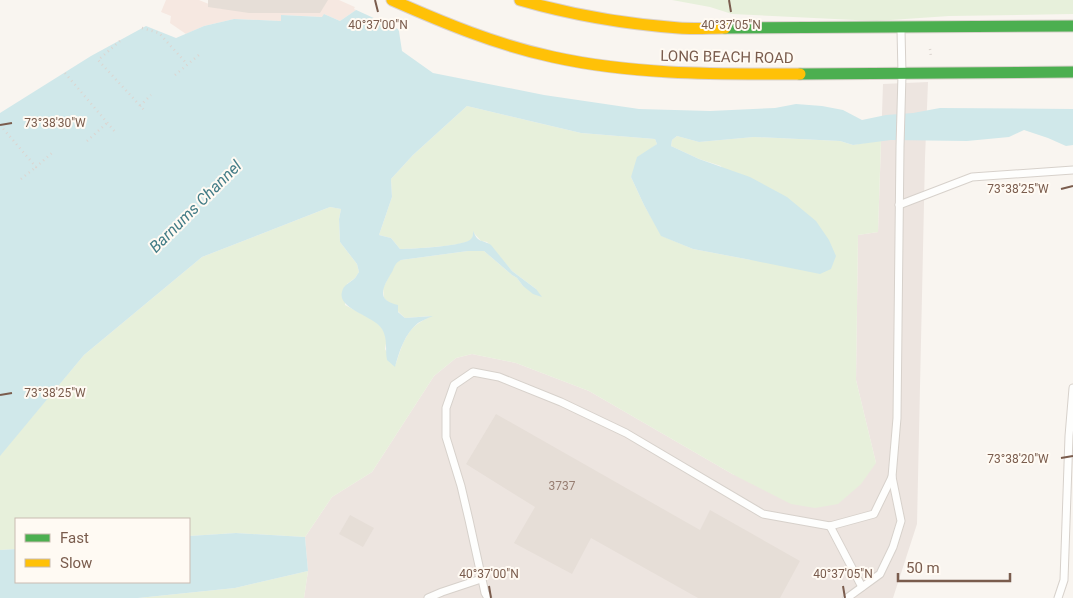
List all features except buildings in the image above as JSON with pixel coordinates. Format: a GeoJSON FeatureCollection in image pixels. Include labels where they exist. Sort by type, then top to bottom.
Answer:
{"type":"FeatureCollection","features":[{"type":"Feature","properties":{"kind":"main road","name":"LONG BEACH ROAD"},"geometry":{"type":"LineString","coordinates":[[392,0],[451,26],[552,57],[655,71],[745,74],[1073,72]]}},
{"type":"Feature","properties":{"kind":"main road","name":"LONG BEACH ROAD"},"geometry":{"type":"LineString","coordinates":[[520,0],[611,21],[680,28],[1073,26]]}},
{"type":"Feature","properties":{"kind":"lane"},"geometry":{"type":"LineString","coordinates":[[847,598],[880,574],[893,547],[901,521],[892,477],[898,418],[901,27]]}},
{"type":"Feature","properties":{"kind":"lane"},"geometry":{"type":"LineString","coordinates":[[899,205],[972,177],[1073,170]]}},
{"type":"Feature","properties":{"kind":"lane"},"geometry":{"type":"LineString","coordinates":[[488,598],[484,593],[461,486],[446,437],[446,408],[454,385],[473,372],[499,377],[561,402],[626,433],[763,514],[830,526],[874,514],[892,477]]}},
{"type":"Feature","properties":{"kind":"lane"},"geometry":{"type":"LineString","coordinates":[[1058,598],[1064,580],[1069,436],[1073,388]]}},
{"type":"Feature","properties":{"kind":"lane"},"geometry":{"type":"LineString","coordinates":[[830,526],[862,587]]}},
{"type":"Feature","properties":{"kind":"lane"},"geometry":{"type":"LineString","coordinates":[[428,598],[481,579]]}},
{"type":"Feature","properties":{"kind":"path"},"geometry":{"type":"LineString","coordinates":[[142,28],[159,33],[187,64]]}},
{"type":"Feature","properties":{"kind":"path"},"geometry":{"type":"LineString","coordinates":[[120,41],[98,60],[145,111]]}},
{"type":"Feature","properties":{"kind":"path"},"geometry":{"type":"LineString","coordinates":[[176,75],[200,54]]}},
{"type":"Feature","properties":{"kind":"path"},"geometry":{"type":"LineString","coordinates":[[65,73],[116,133]]}},
{"type":"Feature","properties":{"kind":"path"},"geometry":{"type":"LineString","coordinates":[[140,106],[151,95]]}},
{"type":"Feature","properties":{"kind":"path"},"geometry":{"type":"LineString","coordinates":[[87,141],[107,123]]}},
{"type":"Feature","properties":{"kind":"path"},"geometry":{"type":"LineString","coordinates":[[0,125],[36,166]]}},
{"type":"Feature","properties":{"kind":"path"},"geometry":{"type":"LineString","coordinates":[[21,180],[53,152]]}},
{"type":"Feature","properties":{"kind":"shaded area"},"geometry":{"type":"Polygon","coordinates":[[[166,0],[199,0],[221,9],[225,0],[339,0],[357,8],[340,21],[324,14],[323,17],[282,15],[281,21],[234,19],[204,26],[186,34],[170,23],[171,16],[161,12],[166,0]]]}},
{"type":"Feature","properties":{"kind":"shaded area"},"geometry":{"type":"Polygon","coordinates":[[[928,82],[917,524],[893,598],[304,598],[308,571],[305,537],[332,497],[372,472],[434,376],[456,358],[472,354],[516,363],[589,391],[734,475],[876,463],[856,380],[858,235],[878,232],[883,84],[928,82]]]}},
{"type":"Feature","properties":{"kind":"green space"},"geometry":{"type":"Polygon","coordinates":[[[672,0],[1073,0],[1073,14],[949,16],[876,21],[732,14],[710,7],[672,0]]]}},
{"type":"Feature","properties":{"kind":"green space"},"geometry":{"type":"Polygon","coordinates":[[[467,106],[581,133],[655,139],[657,144],[648,151],[631,177],[644,205],[662,236],[693,249],[751,260],[721,166],[699,159],[671,146],[672,140],[677,136],[699,142],[754,137],[840,141],[853,145],[881,140],[878,232],[858,235],[856,380],[876,463],[861,484],[838,504],[815,508],[791,504],[734,475],[589,391],[516,363],[472,354],[456,358],[434,376],[372,472],[332,497],[305,537],[236,533],[190,536],[190,518],[15,518],[15,549],[0,550],[0,455],[84,355],[202,257],[330,207],[341,209],[339,219],[340,242],[357,264],[359,272],[347,284],[345,305],[375,321],[382,328],[387,338],[385,349],[395,366],[408,334],[416,325],[431,316],[405,318],[384,298],[383,288],[396,262],[468,251],[484,251],[517,278],[523,286],[536,289],[512,271],[487,242],[481,241],[473,232],[472,239],[466,242],[406,249],[400,249],[391,238],[379,235],[392,197],[391,179],[413,155],[467,106]]]}},
{"type":"Feature","properties":{"kind":"green space"},"geometry":{"type":"Polygon","coordinates":[[[308,571],[304,598],[138,598],[235,588],[308,571]]]}},
{"type":"Feature","properties":{"kind":"water","name":"Barnums Channel"},"geometry":{"type":"Polygon","coordinates":[[[361,0],[398,25],[402,51],[433,73],[544,95],[639,109],[710,111],[775,108],[796,104],[843,110],[862,120],[940,108],[1073,109],[1073,145],[1066,146],[1024,130],[1009,137],[967,141],[891,140],[853,145],[840,141],[754,137],[699,142],[677,136],[672,140],[671,146],[699,159],[750,177],[787,197],[816,221],[829,240],[836,256],[831,269],[820,274],[693,249],[661,236],[631,177],[637,157],[657,144],[655,139],[581,133],[467,106],[413,155],[391,179],[392,197],[379,235],[391,238],[400,249],[406,249],[459,244],[471,239],[473,231],[479,240],[491,245],[512,271],[536,289],[542,297],[533,294],[484,251],[468,251],[401,260],[395,265],[384,288],[383,292],[386,300],[398,305],[398,312],[405,318],[433,316],[418,323],[409,332],[395,367],[387,360],[386,340],[382,329],[372,320],[350,308],[342,298],[344,288],[359,272],[357,264],[340,242],[339,219],[341,209],[330,207],[202,257],[84,355],[0,456],[0,113],[91,56],[146,26],[176,38],[204,26],[234,19],[281,21],[281,15],[322,17],[324,14],[340,21],[356,10],[361,0]]]}},
{"type":"Feature","properties":{"kind":"water"},"geometry":{"type":"Polygon","coordinates":[[[236,533],[305,537],[308,571],[235,588],[138,598],[0,598],[0,550],[15,549],[15,583],[190,583],[190,536],[236,533]]]}},
{"type":"Feature","properties":{"kind":"pier"},"geometry":{"type":"Polygon","coordinates":[[[358,0],[412,0],[401,25],[402,31],[354,9],[358,0]]]}},
{"type":"Feature","properties":{"kind":"traffic: fast"},"geometry":{"type":"LineString","coordinates":[[725,28],[1073,26]]}},
{"type":"Feature","properties":{"kind":"traffic: fast"},"geometry":{"type":"LineString","coordinates":[[800,74],[1073,72]]}},
{"type":"Feature","properties":{"kind":"traffic: slow"},"geometry":{"type":"LineString","coordinates":[[392,0],[491,40],[532,52],[583,63],[676,72],[800,74]]}},
{"type":"Feature","properties":{"kind":"traffic: slow"},"geometry":{"type":"LineString","coordinates":[[520,0],[559,10],[639,24],[679,28],[725,28]]}}]}
